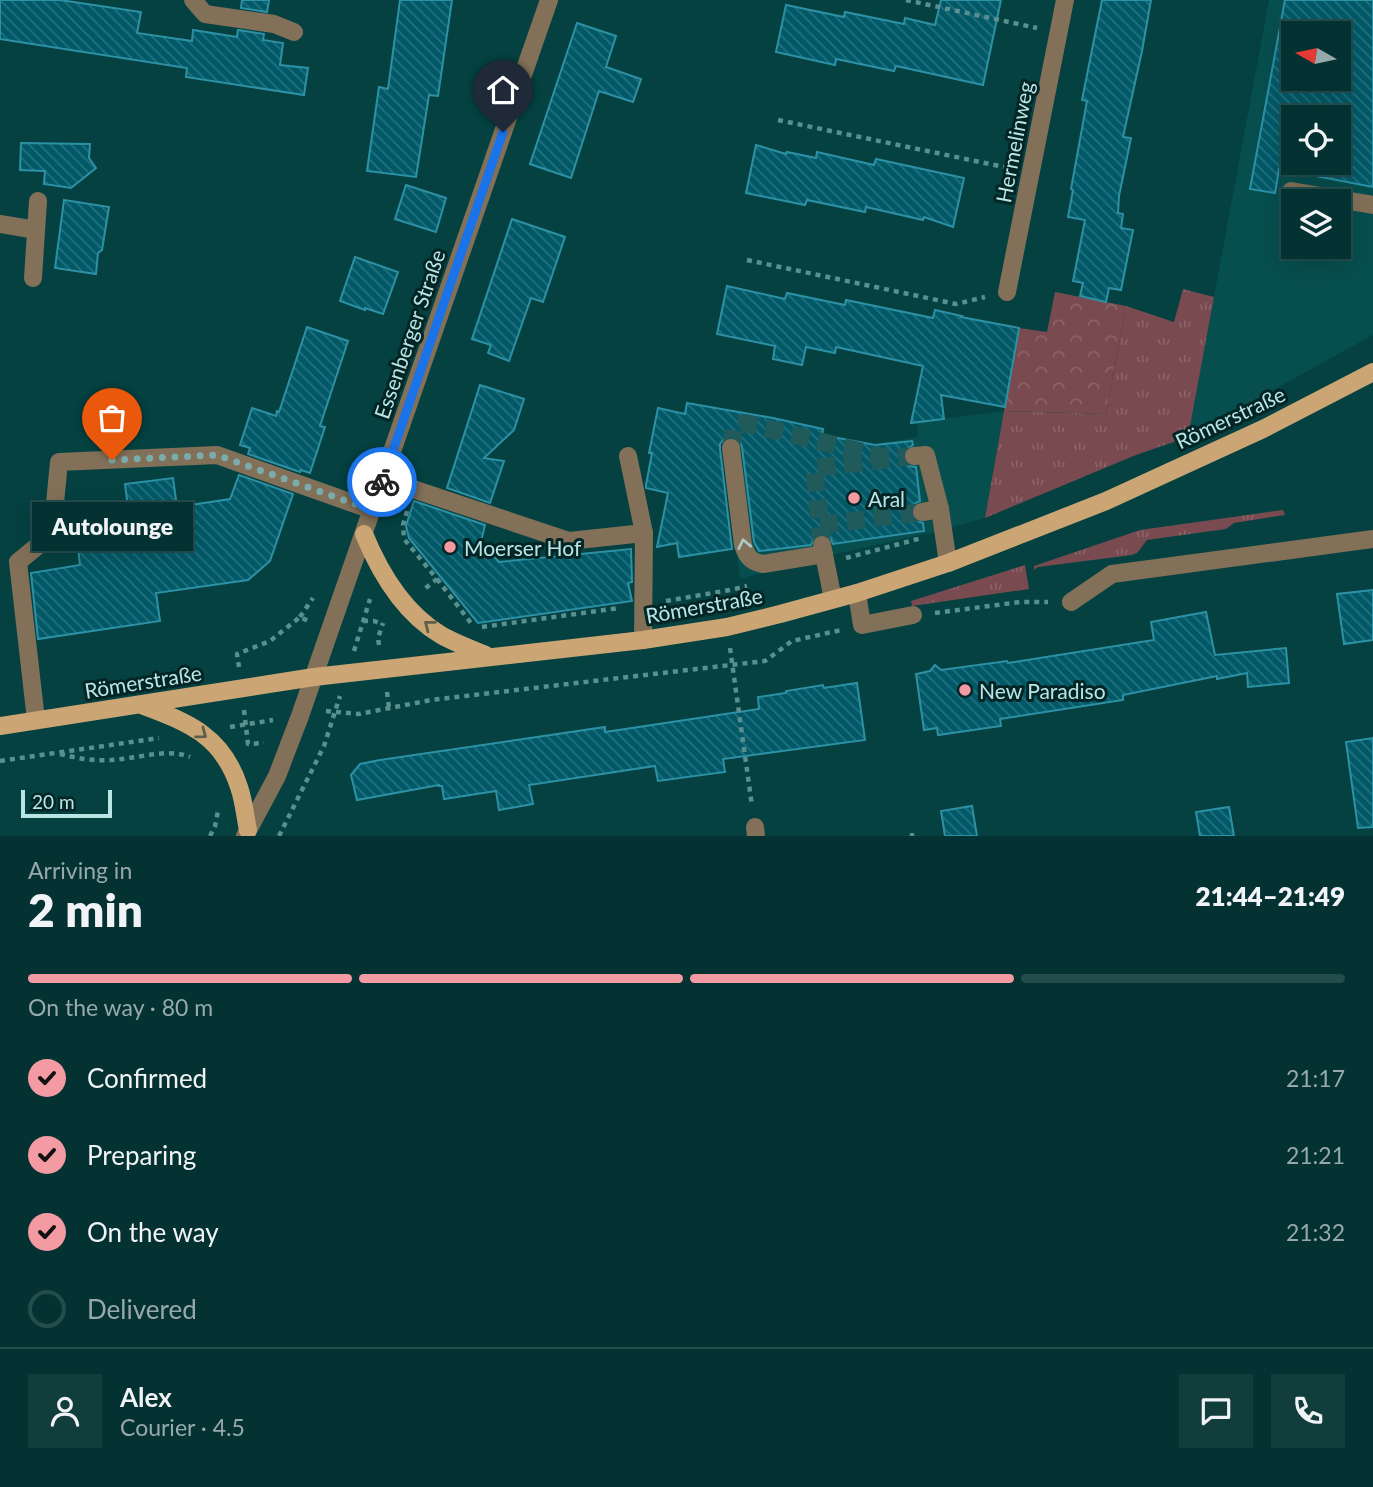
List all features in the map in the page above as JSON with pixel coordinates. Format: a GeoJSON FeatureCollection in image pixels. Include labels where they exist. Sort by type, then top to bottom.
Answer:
{"type":"FeatureCollection","features":[{"type":"Feature","properties":{"kind":"main road","name":"Römerstraße"},"geometry":{"type":"LineString","coordinates":[[0,726],[314,677],[643,640],[727,627],[857,593],[948,563],[1106,501],[1263,429],[1373,372]]}},
{"type":"Feature","properties":{"kind":"main road"},"geometry":{"type":"LineString","coordinates":[[364,534],[389,583],[423,622],[442,635],[489,656]]}},
{"type":"Feature","properties":{"kind":"main road"},"geometry":{"type":"LineString","coordinates":[[141,705],[194,727],[214,742],[228,759],[240,788],[247,833]]}},
{"type":"Feature","properties":{"kind":"street"},"geometry":{"type":"LineString","coordinates":[[193,0],[205,14],[274,24],[294,32]]}},
{"type":"Feature","properties":{"kind":"street","name":"Essenberger Straße"},"geometry":{"type":"LineString","coordinates":[[247,833],[277,776],[314,677],[549,0]]}},
{"type":"Feature","properties":{"kind":"street","name":"Hermelinweg"},"geometry":{"type":"LineString","coordinates":[[1007,292],[1065,0]]}},
{"type":"Feature","properties":{"kind":"street"},"geometry":{"type":"LineString","coordinates":[[33,278],[38,201]]}},
{"type":"Feature","properties":{"kind":"street"},"geometry":{"type":"LineString","coordinates":[[1351,201],[1373,205]]}},
{"type":"Feature","properties":{"kind":"street"},"geometry":{"type":"LineString","coordinates":[[0,224],[36,230]]}},
{"type":"Feature","properties":{"kind":"street"},"geometry":{"type":"LineString","coordinates":[[731,448],[746,555],[753,562],[763,564],[824,554],[833,599]]}},
{"type":"Feature","properties":{"kind":"street"},"geometry":{"type":"LineString","coordinates":[[36,720],[18,562],[52,534],[59,463],[217,455],[372,510]]}},
{"type":"Feature","properties":{"kind":"street"},"geometry":{"type":"LineString","coordinates":[[914,456],[926,455],[931,511],[943,532],[948,563]]}},
{"type":"Feature","properties":{"kind":"street"},"geometry":{"type":"LineString","coordinates":[[628,456],[644,533],[643,640]]}},
{"type":"Feature","properties":{"kind":"street"},"geometry":{"type":"LineString","coordinates":[[383,479],[569,541],[644,533]]}},
{"type":"Feature","properties":{"kind":"street"},"geometry":{"type":"LineString","coordinates":[[1071,602],[1112,574],[1373,538]]}},
{"type":"Feature","properties":{"kind":"street"},"geometry":{"type":"LineString","coordinates":[[857,593],[862,625],[913,615]]}},
{"type":"Feature","properties":{"kind":"path"},"geometry":{"type":"LineString","coordinates":[[906,0],[1059,32]]}},
{"type":"Feature","properties":{"kind":"path"},"geometry":{"type":"LineString","coordinates":[[778,120],[1031,173]]}},
{"type":"Feature","properties":{"kind":"path"},"geometry":{"type":"LineString","coordinates":[[747,260],[956,304],[1007,292]]}},
{"type":"Feature","properties":{"kind":"path"},"geometry":{"type":"LineString","coordinates":[[824,554],[943,532]]}},
{"type":"Feature","properties":{"kind":"path"},"geometry":{"type":"LineString","coordinates":[[437,579],[472,624],[481,627],[644,605],[754,584]]}},
{"type":"Feature","properties":{"kind":"path"},"geometry":{"type":"LineString","coordinates":[[913,615],[1020,602],[1071,602]]}},
{"type":"Feature","properties":{"kind":"path"},"geometry":{"type":"LineString","coordinates":[[279,836],[324,746],[336,712],[359,714],[431,700],[765,661],[792,641],[862,625]]}},
{"type":"Feature","properties":{"kind":"path"},"geometry":{"type":"LineString","coordinates":[[727,627],[756,832]]}},
{"type":"Feature","properties":{"kind":"path"},"geometry":{"type":"LineString","coordinates":[[0,761],[57,753],[90,760],[184,754],[200,761]]}},
{"type":"Feature","properties":{"kind":"path"},"geometry":{"type":"LineString","coordinates":[[210,836],[219,813],[218,805]]}},
{"type":"Feature","properties":{"kind":"shaded area"},"geometry":{"type":"Polygon","coordinates":[[[1269,0],[1373,0],[1373,335],[1188,437],[1269,0]]]}},
{"type":"Feature","properties":{"kind":"shaded area"},"geometry":{"type":"Polygon","coordinates":[[[731,409],[825,428],[824,434],[875,444],[918,437],[917,422],[1004,411],[985,518],[740,579],[724,457],[731,409]]]}},
{"type":"Feature","properties":{"kind":"green space"},"geometry":{"type":"Polygon","coordinates":[[[1183,289],[1214,297],[1188,437],[1136,455],[985,518],[1004,411],[1106,414],[1126,306],[1174,322],[1183,289]]]}},
{"type":"Feature","properties":{"kind":"green space"},"geometry":{"type":"Polygon","coordinates":[[[1055,292],[1126,306],[1106,414],[1004,411],[1019,328],[1047,332],[1055,292]]]}},
{"type":"Feature","properties":{"kind":"green space"},"geometry":{"type":"Polygon","coordinates":[[[1283,510],[1285,515],[1234,523],[1226,529],[1147,540],[1137,553],[1132,555],[1038,567],[1034,570],[1034,566],[1140,530],[1283,510]]]}},
{"type":"Feature","properties":{"kind":"green space"},"geometry":{"type":"Polygon","coordinates":[[[1025,565],[1029,589],[912,606],[911,601],[1025,565]]]}},
{"type":"Feature","properties":{"kind":"building"},"geometry":{"type":"Polygon","coordinates":[[[0,0],[60,0],[141,12],[137,33],[192,41],[193,30],[237,37],[238,30],[264,34],[263,40],[283,43],[280,65],[308,68],[304,95],[186,77],[187,68],[0,39],[0,0]]]}},
{"type":"Feature","properties":{"kind":"building"},"geometry":{"type":"Polygon","coordinates":[[[242,0],[269,0],[267,12],[241,8],[242,0]]]}},
{"type":"Feature","properties":{"kind":"building"},"geometry":{"type":"Polygon","coordinates":[[[400,0],[452,0],[438,96],[429,95],[416,177],[367,171],[379,87],[388,89],[400,0]]]}},
{"type":"Feature","properties":{"kind":"building"},"geometry":{"type":"Polygon","coordinates":[[[941,0],[1001,0],[983,85],[896,66],[894,71],[836,59],[835,65],[776,52],[786,5],[844,17],[845,12],[904,24],[905,18],[935,25],[941,0]]]}},
{"type":"Feature","properties":{"kind":"building"},"geometry":{"type":"Polygon","coordinates":[[[1102,0],[1151,0],[1123,137],[1131,138],[1118,213],[1123,214],[1121,228],[1133,230],[1121,290],[1109,288],[1106,302],[1080,296],[1083,283],[1073,281],[1085,220],[1068,217],[1087,101],[1082,100],[1102,0]]]}},
{"type":"Feature","properties":{"kind":"building"},"geometry":{"type":"Polygon","coordinates":[[[1285,0],[1373,0],[1373,187],[1310,175],[1351,175],[1351,105],[1281,105],[1281,169],[1275,193],[1250,189],[1281,22],[1281,91],[1351,91],[1351,21],[1281,21],[1285,0]]]}},
{"type":"Feature","properties":{"kind":"building"},"geometry":{"type":"Polygon","coordinates":[[[577,23],[616,36],[606,67],[641,79],[633,102],[599,91],[571,178],[530,164],[577,23]]]}},
{"type":"Feature","properties":{"kind":"building"},"geometry":{"type":"Polygon","coordinates":[[[21,143],[90,144],[89,158],[96,168],[71,188],[44,184],[45,171],[20,170],[21,143]]]}},
{"type":"Feature","properties":{"kind":"building"},"geometry":{"type":"Polygon","coordinates":[[[756,145],[786,154],[787,152],[816,158],[817,152],[874,165],[876,159],[964,178],[953,227],[924,217],[923,220],[866,207],[865,212],[807,200],[805,205],[746,193],[756,145]]]}},
{"type":"Feature","properties":{"kind":"building"},"geometry":{"type":"Polygon","coordinates":[[[406,185],[446,198],[436,232],[395,219],[406,185]]]}},
{"type":"Feature","properties":{"kind":"building"},"geometry":{"type":"Polygon","coordinates":[[[64,200],[109,207],[96,274],[55,268],[64,200]]]}},
{"type":"Feature","properties":{"kind":"building"},"geometry":{"type":"Polygon","coordinates":[[[512,219],[565,237],[543,302],[531,298],[509,361],[488,353],[491,345],[472,339],[512,219]]]}},
{"type":"Feature","properties":{"kind":"building"},"geometry":{"type":"Polygon","coordinates":[[[355,257],[398,272],[383,314],[340,301],[355,257]]]}},
{"type":"Feature","properties":{"kind":"building"},"geometry":{"type":"Polygon","coordinates":[[[727,286],[785,299],[787,293],[845,305],[846,300],[933,318],[935,310],[1019,328],[1005,407],[941,395],[944,419],[911,423],[923,366],[836,347],[835,353],[806,347],[802,365],[773,359],[775,346],[717,334],[727,286]]]}},
{"type":"Feature","properties":{"kind":"building"},"geometry":{"type":"Polygon","coordinates":[[[307,327],[348,341],[320,426],[325,427],[310,473],[248,454],[250,448],[240,445],[252,408],[276,416],[277,411],[279,412],[307,327]]]}},
{"type":"Feature","properties":{"kind":"building"},"geometry":{"type":"Polygon","coordinates":[[[480,385],[524,399],[514,430],[484,458],[504,461],[490,503],[447,488],[480,385]]]}},
{"type":"Feature","properties":{"kind":"building"},"geometry":{"type":"Polygon","coordinates":[[[687,403],[823,429],[822,435],[875,445],[912,441],[913,445],[904,451],[903,458],[909,466],[916,467],[920,501],[914,504],[911,513],[914,520],[923,523],[924,531],[833,544],[830,537],[820,534],[814,537],[811,545],[759,551],[754,542],[742,447],[740,441],[730,437],[724,439],[720,449],[732,549],[679,557],[677,543],[657,547],[668,493],[646,488],[646,485],[658,408],[685,414],[687,403]]]}},
{"type":"Feature","properties":{"kind":"building"},"geometry":{"type":"Polygon","coordinates":[[[239,475],[293,494],[270,561],[248,580],[156,593],[160,621],[38,639],[31,573],[80,565],[76,531],[130,523],[125,484],[173,478],[177,507],[230,499],[239,475]]]}},
{"type":"Feature","properties":{"kind":"building"},"geometry":{"type":"Polygon","coordinates":[[[414,501],[485,525],[481,542],[499,562],[631,549],[632,582],[628,583],[632,601],[478,623],[409,538],[406,526],[414,501]]]}},
{"type":"Feature","properties":{"kind":"building"},"geometry":{"type":"Polygon","coordinates":[[[1373,590],[1373,640],[1344,644],[1337,594],[1373,590]]]}},
{"type":"Feature","properties":{"kind":"building"},"geometry":{"type":"Polygon","coordinates":[[[1206,612],[1215,655],[1286,648],[1289,683],[1248,687],[1247,673],[1217,679],[1217,676],[1123,695],[1123,700],[1000,719],[1001,726],[938,735],[937,728],[924,730],[916,674],[930,671],[935,665],[941,670],[1008,663],[1154,640],[1151,622],[1206,612]]]}},
{"type":"Feature","properties":{"kind":"building"},"geometry":{"type":"Polygon","coordinates":[[[857,683],[865,740],[723,759],[725,772],[658,781],[655,766],[529,785],[533,804],[499,810],[496,791],[444,799],[442,786],[439,785],[357,800],[351,775],[360,764],[380,760],[605,727],[605,732],[759,709],[758,697],[823,685],[824,688],[857,683]]]}},
{"type":"Feature","properties":{"kind":"building"},"geometry":{"type":"Polygon","coordinates":[[[1373,738],[1373,827],[1358,828],[1346,742],[1373,738]]]}},
{"type":"Feature","properties":{"kind":"building"},"geometry":{"type":"Polygon","coordinates":[[[972,806],[977,836],[945,836],[941,811],[972,806]]]}},
{"type":"Feature","properties":{"kind":"building"},"geometry":{"type":"Polygon","coordinates":[[[1229,807],[1234,836],[1200,836],[1196,812],[1229,807]]]}},
{"type":"Feature","properties":{"kind":"tunnel"},"geometry":{"type":"LineString","coordinates":[[731,448],[734,427],[745,423],[891,459]]}},
{"type":"Feature","properties":{"kind":"tunnel"},"geometry":{"type":"LineString","coordinates":[[822,545],[814,468],[914,456]]}},
{"type":"Feature","properties":{"kind":"tunnel"},"geometry":{"type":"LineString","coordinates":[[820,525],[922,512]]}},
{"type":"Feature","properties":{"kind":"way so far"},"geometry":{"type":"LineString","coordinates":[[112,460],[217,455],[372,510],[382,482]]}},
{"type":"Feature","properties":{"kind":"place","name":"Autolounge"},"geometry":{"type":"Point","coordinates":[112,460]}},
{"type":"Feature","properties":{"kind":"place","name":"Aral"},"geometry":{"type":"Point","coordinates":[854,498]}},
{"type":"Feature","properties":{"kind":"place","name":"Moerser Hof"},"geometry":{"type":"Point","coordinates":[450,547]}},
{"type":"Feature","properties":{"kind":"place","name":"New Paradiso"},"geometry":{"type":"Point","coordinates":[965,690]}},
{"type":"Feature","properties":{"kind":"route"},"geometry":{"type":"LineString","coordinates":[[382,482],[503,132]]}}]}
